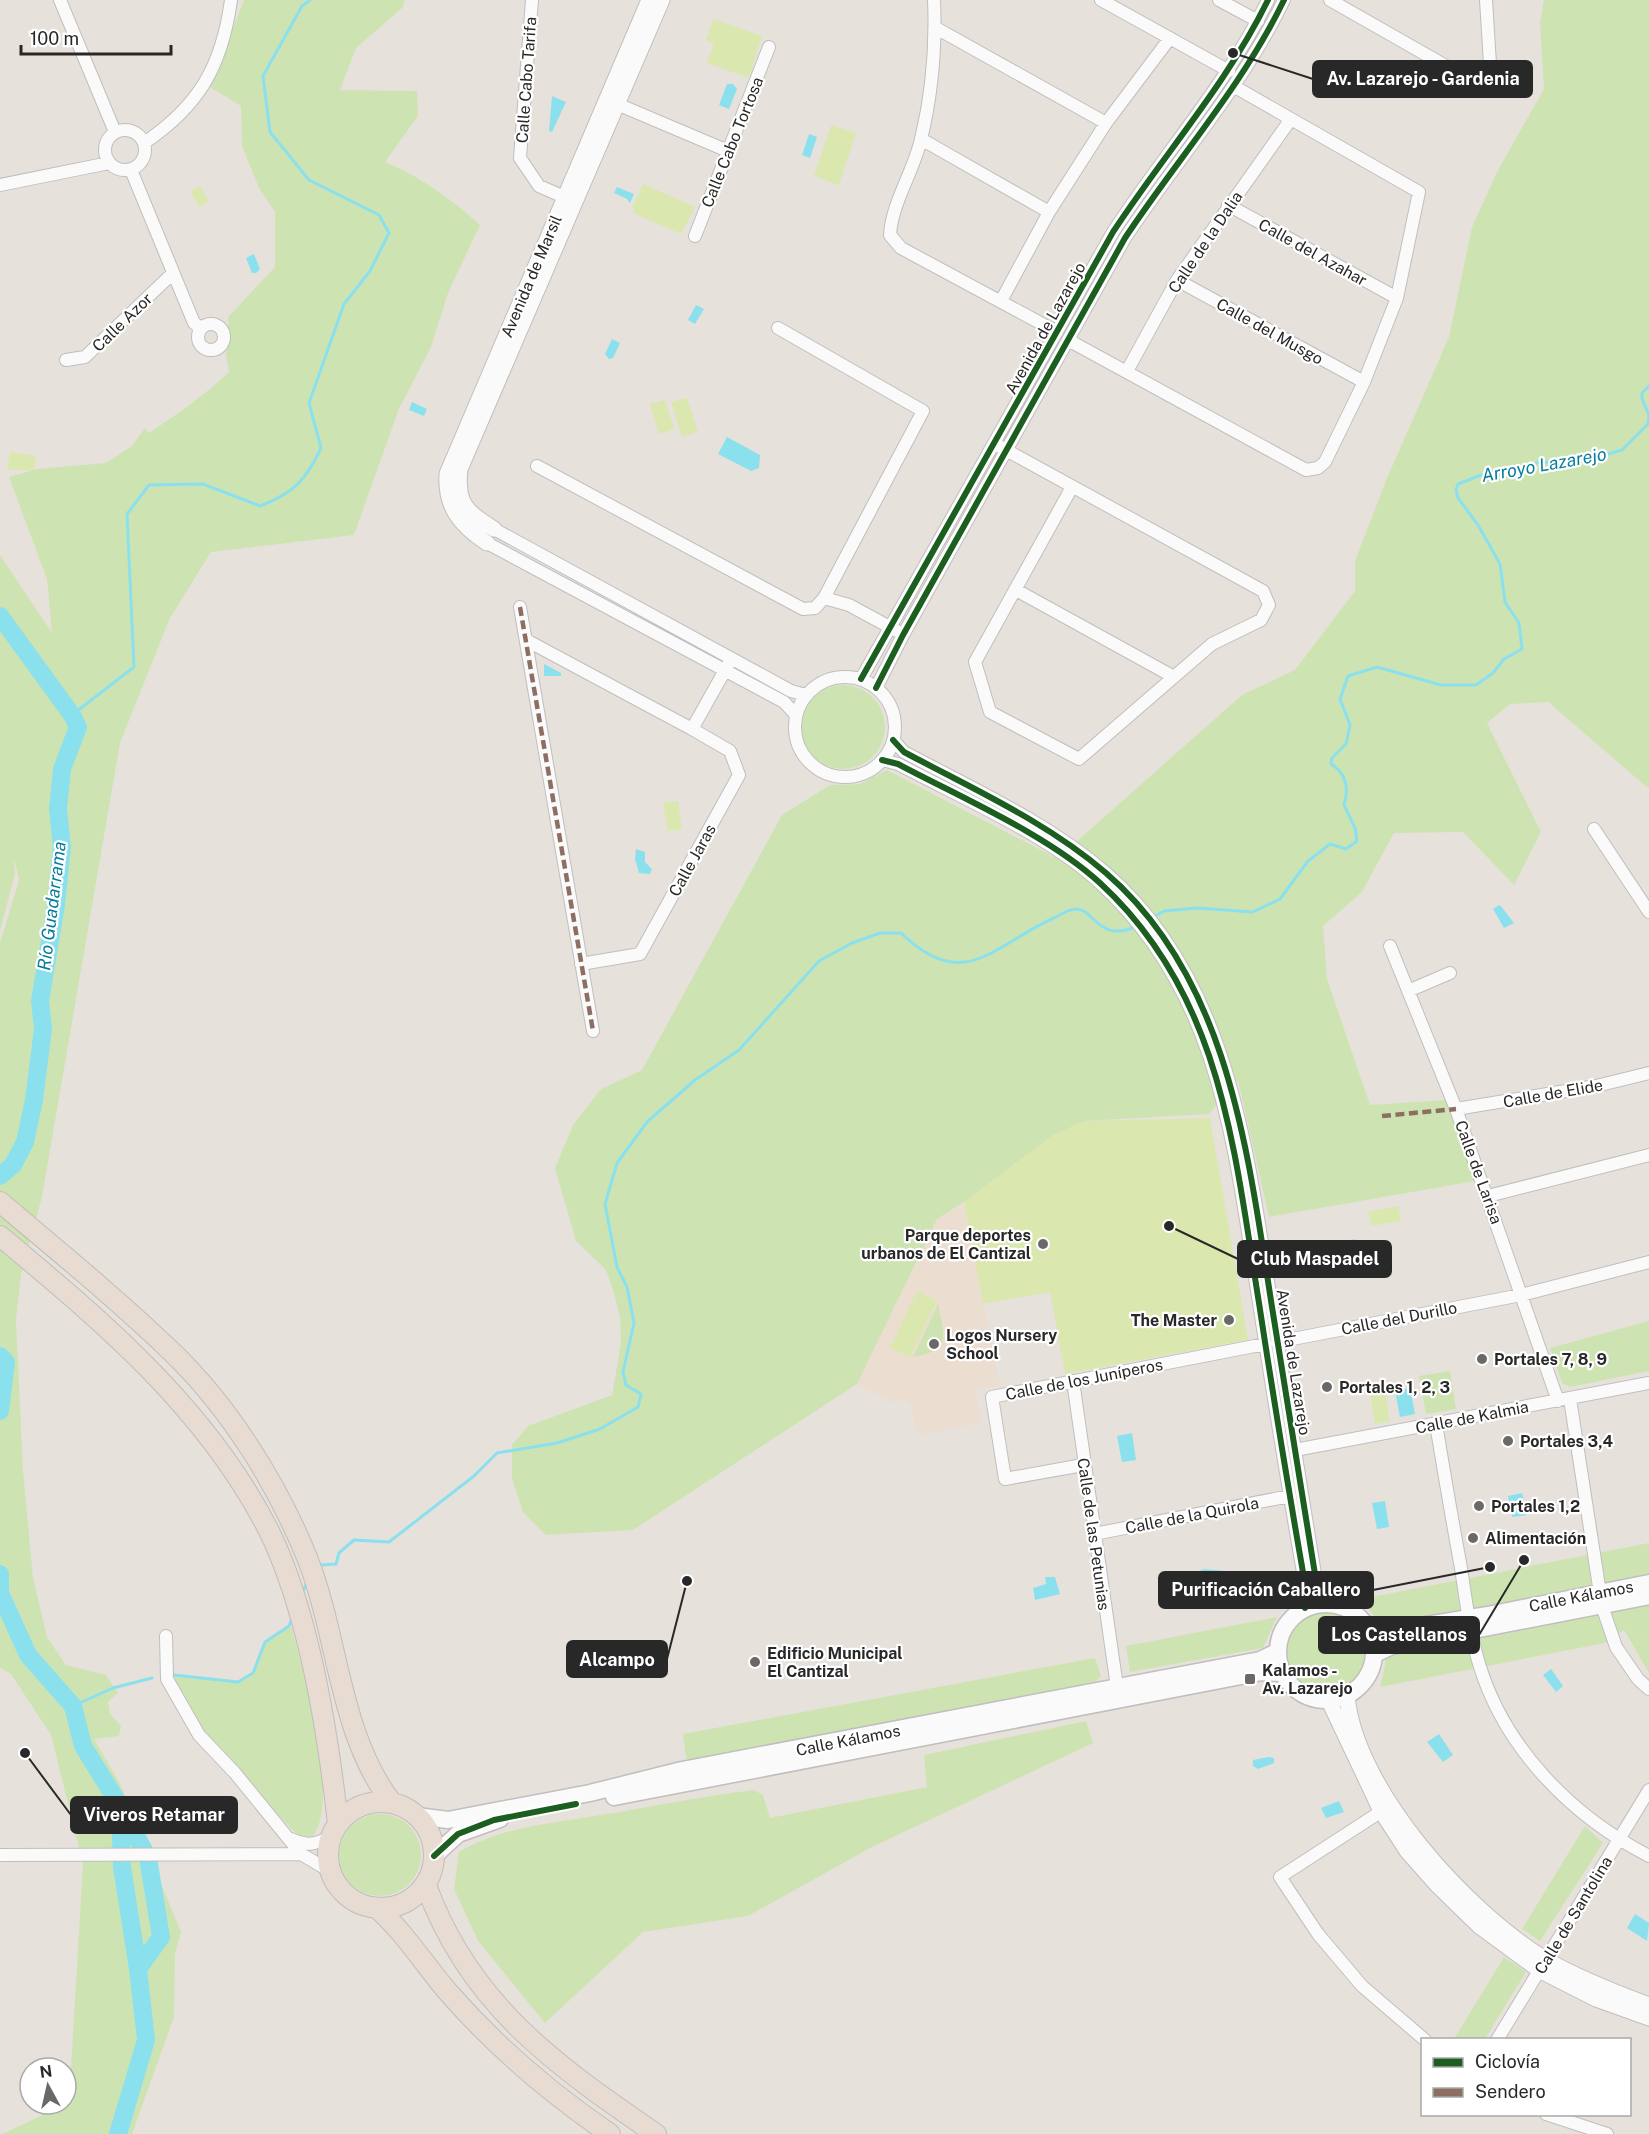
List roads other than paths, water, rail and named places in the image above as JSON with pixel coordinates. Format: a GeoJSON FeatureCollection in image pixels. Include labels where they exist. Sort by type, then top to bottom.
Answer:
{"type":"FeatureCollection","features":[{"type":"Feature","properties":{"kind":"highway"},"geometry":{"type":"LineString","coordinates":[[0,1202],[97,1284],[173,1353],[222,1409],[262,1469],[288,1516],[319,1592],[367,1766],[392,1803]]}},
{"type":"Feature","properties":{"kind":"highway"},"geometry":{"type":"LineString","coordinates":[[0,1236],[81,1304],[156,1373],[198,1421],[268,1529],[300,1614],[329,1751],[335,1830],[328,1854],[330,1871],[347,1896],[359,1904],[377,1908],[403,1904],[426,1885],[434,1856],[430,1835],[417,1816],[392,1803],[377,1803],[362,1806],[349,1814],[335,1830]]}},
{"type":"Feature","properties":{"kind":"highway"},"geometry":{"type":"LineString","coordinates":[[426,1885],[451,1942],[490,2000],[553,2060],[656,2134]]}},
{"type":"Feature","properties":{"kind":"highway"},"geometry":{"type":"LineString","coordinates":[[377,1908],[396,1924],[448,1991],[495,2042],[559,2099],[610,2134]]}},
{"type":"Feature","properties":{"kind":"main road","name":"Calle Kálamos"},"geometry":{"type":"LineString","coordinates":[[1375,1654],[1392,1646],[1470,1625],[1601,1599],[1649,1583]]}},
{"type":"Feature","properties":{"kind":"main road","name":"Calle Kálamos"},"geometry":{"type":"LineString","coordinates":[[1601,1599],[1649,1596]]}},
{"type":"Feature","properties":{"kind":"main road"},"geometry":{"type":"LineString","coordinates":[[1326,1604],[1348,1609],[1358,1616],[1371,1634],[1375,1654],[1367,1679],[1347,1696],[1329,1701],[1306,1697],[1296,1691],[1282,1673],[1277,1652],[1282,1631],[1288,1622],[1305,1608],[1326,1604]]}},
{"type":"Feature","properties":{"kind":"main road","name":"Calle Kálamos"},"geometry":{"type":"LineString","coordinates":[[1371,1634],[1470,1625]]}},
{"type":"Feature","properties":{"kind":"main road","name":"Calle Kálamos"},"geometry":{"type":"LineString","coordinates":[[417,1816],[448,1820],[459,1818],[590,1793],[682,1770],[1260,1660],[1277,1652]]}},
{"type":"Feature","properties":{"kind":"main road","name":"Calle Kálamos"},"geometry":{"type":"LineString","coordinates":[[434,1856],[458,1834],[494,1821],[1262,1672],[1282,1673]]}},
{"type":"Feature","properties":{"kind":"street"},"geometry":{"type":"LineString","coordinates":[[60,0],[114,132]]}},
{"type":"Feature","properties":{"kind":"street"},"geometry":{"type":"LineString","coordinates":[[144,143],[173,123],[197,95],[216,63],[231,0]]}},
{"type":"Feature","properties":{"kind":"street","name":"Calle Cabo Tarifa"},"geometry":{"type":"LineString","coordinates":[[532,0],[520,158],[539,186],[570,199]]}},
{"type":"Feature","properties":{"kind":"street","name":"Avenida de Marsil"},"geometry":{"type":"LineString","coordinates":[[612,102],[649,0]]}},
{"type":"Feature","properties":{"kind":"street","name":"Avenida de Marsil"},"geometry":{"type":"LineString","coordinates":[[491,536],[463,505],[459,495],[460,469],[570,199],[612,102],[662,0]]}},
{"type":"Feature","properties":{"kind":"street"},"geometry":{"type":"LineString","coordinates":[[934,0],[936,28],[931,85],[921,139],[891,220],[890,235],[901,248],[1057,332]]}},
{"type":"Feature","properties":{"kind":"street"},"geometry":{"type":"LineString","coordinates":[[1101,0],[1228,71]]}},
{"type":"Feature","properties":{"kind":"street"},"geometry":{"type":"LineString","coordinates":[[1220,0],[1258,21]]}},
{"type":"Feature","properties":{"kind":"street","name":"Avenida de Lazarejo"},"geometry":{"type":"LineString","coordinates":[[876,688],[1001,448],[1057,332],[1113,232],[1146,182],[1228,71],[1268,0]]}},
{"type":"Feature","properties":{"kind":"street","name":"Avenida de Lazarejo"},"geometry":{"type":"LineString","coordinates":[[861,679],[890,627],[1068,340],[1125,238],[1158,188],[1235,87],[1284,0]]}},
{"type":"Feature","properties":{"kind":"street"},"geometry":{"type":"LineString","coordinates":[[1330,0],[1467,78],[1484,78],[1490,64],[1486,0]]}},
{"type":"Feature","properties":{"kind":"street"},"geometry":{"type":"LineString","coordinates":[[1352,12],[1358,0]]}},
{"type":"Feature","properties":{"kind":"street"},"geometry":{"type":"LineString","coordinates":[[936,28],[1106,123]]}},
{"type":"Feature","properties":{"kind":"street"},"geometry":{"type":"LineString","coordinates":[[1001,301],[1048,212],[1106,123],[1170,38]]}},
{"type":"Feature","properties":{"kind":"street","name":"Calle Cabo Tortosa"},"geometry":{"type":"LineString","coordinates":[[695,236],[769,47]]}},
{"type":"Feature","properties":{"kind":"street","name":"Avenida de Lazarejo"},"geometry":{"type":"LineString","coordinates":[[1068,340],[1306,470],[1318,468],[1325,462],[1364,382],[1397,298],[1419,192],[1235,87]]}},
{"type":"Feature","properties":{"kind":"street"},"geometry":{"type":"LineString","coordinates":[[612,102],[728,151]]}},
{"type":"Feature","properties":{"kind":"street","name":"Calle de la Dalia"},"geometry":{"type":"LineString","coordinates":[[1127,371],[1177,280],[1291,119]]}},
{"type":"Feature","properties":{"kind":"street"},"geometry":{"type":"LineString","coordinates":[[0,185],[109,163],[123,170],[131,170],[143,159],[144,143],[132,131],[114,132]]}},
{"type":"Feature","properties":{"kind":"street"},"geometry":{"type":"LineString","coordinates":[[109,163],[105,146],[114,132]]}},
{"type":"Feature","properties":{"kind":"street"},"geometry":{"type":"LineString","coordinates":[[921,139],[1048,212]]}},
{"type":"Feature","properties":{"kind":"street"},"geometry":{"type":"LineString","coordinates":[[131,170],[194,322],[201,328]]}},
{"type":"Feature","properties":{"kind":"street","name":"Calle del Azahar"},"geometry":{"type":"LineString","coordinates":[[1228,206],[1397,298]]}},
{"type":"Feature","properties":{"kind":"street","name":"Calle Azor"},"geometry":{"type":"LineString","coordinates":[[66,360],[85,357],[173,273]]}},
{"type":"Feature","properties":{"kind":"street","name":"Calle del Musgo"},"geometry":{"type":"LineString","coordinates":[[1177,280],[1364,382]]}},
{"type":"Feature","properties":{"kind":"street"},"geometry":{"type":"LineString","coordinates":[[537,466],[803,609],[815,608],[824,598],[923,411],[778,328]]}},
{"type":"Feature","properties":{"kind":"street"},"geometry":{"type":"LineString","coordinates":[[1001,448],[1263,591],[1269,605],[1261,620],[1212,644],[1079,759],[990,712],[975,662],[1072,487]]}},
{"type":"Feature","properties":{"kind":"street"},"geometry":{"type":"LineString","coordinates":[[491,536],[791,691],[806,695]]}},
{"type":"Feature","properties":{"kind":"street"},"geometry":{"type":"LineString","coordinates":[[491,536],[725,672],[784,702],[796,715]]}},
{"type":"Feature","properties":{"kind":"street"},"geometry":{"type":"LineString","coordinates":[[1016,590],[1174,677]]}},
{"type":"Feature","properties":{"kind":"street"},"geometry":{"type":"LineString","coordinates":[[824,598],[849,605],[903,635]]}},
{"type":"Feature","properties":{"kind":"street"},"geometry":{"type":"LineString","coordinates":[[520,608],[593,1031]]}},
{"type":"Feature","properties":{"kind":"street","name":"Calle Jaras"},"geometry":{"type":"LineString","coordinates":[[526,640],[730,751],[739,775],[640,954],[581,964]]}},
{"type":"Feature","properties":{"kind":"street"},"geometry":{"type":"LineString","coordinates":[[692,729],[732,659]]}},
{"type":"Feature","properties":{"kind":"street"},"geometry":{"type":"LineString","coordinates":[[843,677],[861,679],[876,688],[890,706],[894,717],[893,740],[882,760],[872,769],[847,777],[821,771],[802,753],[794,728],[796,715],[806,695],[825,681],[843,677]]}},
{"type":"Feature","properties":{"kind":"street","name":"Avenida de Lazarejo"},"geometry":{"type":"LineString","coordinates":[[893,740],[904,752],[1067,849],[1114,880],[1160,933],[1194,986],[1209,1020],[1255,1202],[1290,1496],[1304,1578],[1305,1608]]}},
{"type":"Feature","properties":{"kind":"street","name":"Avenida de Lazarejo"},"geometry":{"type":"LineString","coordinates":[[882,760],[898,764],[1067,849]]}},
{"type":"Feature","properties":{"kind":"street"},"geometry":{"type":"LineString","coordinates":[[1594,829],[1649,912]]}},
{"type":"Feature","properties":{"kind":"street"},"geometry":{"type":"LineString","coordinates":[[1637,892],[1649,885]]}},
{"type":"Feature","properties":{"kind":"street","name":"Calle de Larisa"},"geometry":{"type":"LineString","coordinates":[[1390,946],[1456,1109],[1521,1295],[1564,1400],[1601,1599],[1616,1647],[1638,1679],[1649,1689]]}},
{"type":"Feature","properties":{"kind":"street"},"geometry":{"type":"LineString","coordinates":[[1408,991],[1450,973]]}},
{"type":"Feature","properties":{"kind":"street","name":"Calle de Elide"},"geometry":{"type":"LineString","coordinates":[[1456,1109],[1596,1086],[1649,1073]]}},
{"type":"Feature","properties":{"kind":"street"},"geometry":{"type":"LineString","coordinates":[[1488,1196],[1649,1155]]}},
{"type":"Feature","properties":{"kind":"street","name":"Calle del Durillo"},"geometry":{"type":"LineString","coordinates":[[1271,1343],[1521,1295],[1649,1262]]}},
{"type":"Feature","properties":{"kind":"street","name":"Avenida de Lazarejo"},"geometry":{"type":"LineString","coordinates":[[1271,1343],[1294,1450],[1317,1585],[1326,1604]]}},
{"type":"Feature","properties":{"kind":"street","name":"Calle de los Juníperos"},"geometry":{"type":"LineString","coordinates":[[1083,1464],[1005,1479],[992,1397],[1271,1343]]}},
{"type":"Feature","properties":{"kind":"street","name":"Calle de las Petunias"},"geometry":{"type":"LineString","coordinates":[[1073,1381],[1083,1464],[1117,1687]]}},
{"type":"Feature","properties":{"kind":"street","name":"Calle de Kalmia"},"geometry":{"type":"LineString","coordinates":[[1294,1450],[1649,1383]]}},
{"type":"Feature","properties":{"kind":"street"},"geometry":{"type":"LineString","coordinates":[[1436,1424],[1470,1625],[1480,1669],[1507,1727],[1544,1777],[1572,1804],[1619,1839],[1649,1856]]}},
{"type":"Feature","properties":{"kind":"street","name":"Calle de la Quirola"},"geometry":{"type":"LineString","coordinates":[[1094,1534],[1290,1496]]}},
{"type":"Feature","properties":{"kind":"street"},"geometry":{"type":"LineString","coordinates":[[166,1636],[167,1679],[199,1734],[235,1773],[301,1854],[330,1871]]}},
{"type":"Feature","properties":{"kind":"street"},"geometry":{"type":"LineString","coordinates":[[1347,1696],[1349,1717],[1386,1808]]}},
{"type":"Feature","properties":{"kind":"street"},"geometry":{"type":"LineString","coordinates":[[1329,1701],[1386,1808],[1448,1878],[1542,1965],[1596,1999],[1649,2018]]}},
{"type":"Feature","properties":{"kind":"street","name":"Calle de Santolina"},"geometry":{"type":"LineString","coordinates":[[1498,2038],[1649,1790]]}},
{"type":"Feature","properties":{"kind":"street"},"geometry":{"type":"LineString","coordinates":[[1386,1808],[1280,1877],[1318,1934],[1362,1986],[1423,2038]]}},
{"type":"Feature","properties":{"kind":"street"},"geometry":{"type":"LineString","coordinates":[[288,1838],[305,1845],[317,1844],[335,1830]]}},
{"type":"Feature","properties":{"kind":"street"},"geometry":{"type":"LineString","coordinates":[[0,1855],[301,1854]]}},
{"type":"Feature","properties":{"kind":"street"},"geometry":{"type":"LineString","coordinates":[[1542,1965],[1649,2006]]}},
{"type":"Feature","properties":{"kind":"street"},"geometry":{"type":"LineString","coordinates":[[1549,2116],[1607,2134]]}},
{"type":"Feature","properties":{"kind":"water"},"geometry":{"type":"Polygon","coordinates":[[[727,84],[733,84],[737,89],[729,109],[719,105],[727,84]]]}},
{"type":"Feature","properties":{"kind":"water"},"geometry":{"type":"Polygon","coordinates":[[[552,96],[566,102],[552,132],[549,131],[552,96]]]}},
{"type":"Feature","properties":{"kind":"water"},"geometry":{"type":"Polygon","coordinates":[[[809,134],[817,137],[810,158],[802,155],[809,134]]]}},
{"type":"Feature","properties":{"kind":"water"},"geometry":{"type":"Polygon","coordinates":[[[617,187],[634,194],[630,203],[627,199],[614,193],[617,187]]]}},
{"type":"Feature","properties":{"kind":"water"},"geometry":{"type":"Polygon","coordinates":[[[254,254],[260,269],[252,273],[246,258],[254,254]]]}},
{"type":"Feature","properties":{"kind":"water"},"geometry":{"type":"Polygon","coordinates":[[[696,305],[704,309],[695,324],[688,320],[696,305]]]}},
{"type":"Feature","properties":{"kind":"water"},"geometry":{"type":"Polygon","coordinates":[[[612,339],[620,343],[613,358],[609,359],[605,354],[612,339]]]}},
{"type":"Feature","properties":{"kind":"water"},"geometry":{"type":"Polygon","coordinates":[[[412,402],[427,409],[424,416],[409,410],[412,402]]]}},
{"type":"Feature","properties":{"kind":"water"},"geometry":{"type":"Polygon","coordinates":[[[727,437],[760,455],[759,468],[751,471],[718,454],[727,437]]]}},
{"type":"Feature","properties":{"kind":"water"},"geometry":{"type":"Polygon","coordinates":[[[544,664],[561,673],[561,676],[544,676],[544,664]]]}},
{"type":"Feature","properties":{"kind":"water"},"geometry":{"type":"Polygon","coordinates":[[[636,849],[645,852],[645,862],[652,869],[650,874],[639,873],[635,859],[636,849]]]}},
{"type":"Feature","properties":{"kind":"water"},"geometry":{"type":"Polygon","coordinates":[[[1500,905],[1514,923],[1504,928],[1493,909],[1500,905]]]}},
{"type":"Feature","properties":{"kind":"water"},"geometry":{"type":"Polygon","coordinates":[[[1355,1239],[1360,1266],[1346,1269],[1341,1242],[1355,1239]]]}},
{"type":"Feature","properties":{"kind":"water"},"geometry":{"type":"Polygon","coordinates":[[[1410,1388],[1415,1414],[1400,1417],[1395,1391],[1410,1388]]]}},
{"type":"Feature","properties":{"kind":"water"},"geometry":{"type":"Polygon","coordinates":[[[1132,1433],[1136,1460],[1122,1462],[1117,1436],[1132,1433]]]}},
{"type":"Feature","properties":{"kind":"water"},"geometry":{"type":"Polygon","coordinates":[[[1522,1493],[1527,1515],[1512,1517],[1508,1496],[1522,1493]]]}},
{"type":"Feature","properties":{"kind":"water"},"geometry":{"type":"Polygon","coordinates":[[[1385,1501],[1389,1527],[1377,1529],[1372,1503],[1385,1501]]]}},
{"type":"Feature","properties":{"kind":"water"},"geometry":{"type":"Polygon","coordinates":[[[1204,1569],[1225,1571],[1226,1574],[1221,1577],[1217,1574],[1216,1578],[1203,1580],[1201,1576],[1199,1579],[1188,1579],[1189,1575],[1204,1569]]]}},
{"type":"Feature","properties":{"kind":"water"},"geometry":{"type":"Polygon","coordinates":[[[1045,1577],[1055,1577],[1060,1594],[1035,1600],[1033,1588],[1046,1584],[1045,1577]]]}},
{"type":"Feature","properties":{"kind":"water"},"geometry":{"type":"Polygon","coordinates":[[[1551,1669],[1563,1686],[1556,1692],[1543,1675],[1551,1669]]]}},
{"type":"Feature","properties":{"kind":"water"},"geometry":{"type":"Polygon","coordinates":[[[1439,1734],[1453,1755],[1443,1762],[1427,1742],[1439,1734]]]}},
{"type":"Feature","properties":{"kind":"water"},"geometry":{"type":"Polygon","coordinates":[[[1274,1758],[1274,1763],[1258,1769],[1253,1766],[1253,1760],[1274,1758]]]}},
{"type":"Feature","properties":{"kind":"water"},"geometry":{"type":"Polygon","coordinates":[[[1339,1801],[1344,1812],[1326,1818],[1321,1808],[1339,1801]]]}},
{"type":"Feature","properties":{"kind":"water"},"geometry":{"type":"Polygon","coordinates":[[[1635,1914],[1649,1923],[1647,1941],[1627,1928],[1635,1914]]]}},
{"type":"Feature","properties":{"kind":"waterway"},"geometry":{"type":"LineString","coordinates":[[72,715],[134,667],[127,514],[149,485],[203,484],[260,506],[282,496],[298,484],[310,469],[321,448],[309,403],[344,304],[370,271],[389,233],[379,215],[309,180],[270,132],[263,76],[302,6],[310,0]]}},
{"type":"Feature","properties":{"kind":"waterway","name":"Arroyo Lazarejo"},"geometry":{"type":"LineString","coordinates":[[1152,918],[1164,911],[1197,908],[1253,912],[1280,899],[1308,861],[1330,844],[1346,849],[1357,841],[1355,828],[1344,805],[1345,782],[1340,772],[1331,764],[1332,758],[1346,744],[1350,725],[1340,699],[1348,676],[1377,667],[1441,685],[1476,685],[1493,673],[1504,659],[1522,649],[1519,623],[1505,602],[1500,564],[1478,525],[1458,498],[1456,490],[1458,484],[1481,475],[1517,473],[1539,462],[1576,463],[1622,450],[1648,424],[1649,415],[1642,399],[1642,393],[1649,386]]}},
{"type":"Feature","properties":{"kind":"waterway","name":"Río Guadarrama"},"geometry":{"type":"LineString","coordinates":[[0,616],[72,715],[78,727],[62,769],[58,809],[62,847],[56,905],[40,1001],[43,1029],[34,1100],[25,1142],[13,1165],[0,1176]]}},
{"type":"Feature","properties":{"kind":"waterway","name":"Arroyo Lazarejo"},"geometry":{"type":"LineString","coordinates":[[318,1569],[321,1565],[336,1564],[339,1553],[354,1540],[389,1542],[474,1476],[497,1453],[557,1443],[600,1429],[638,1407],[641,1394],[626,1385],[623,1372],[634,1323],[627,1287],[617,1267],[605,1204],[617,1163],[647,1122],[695,1080],[739,1050],[819,961],[852,943],[880,933],[901,933],[923,951],[943,960],[962,962],[996,951],[1033,929],[1075,909],[1087,913],[1105,928],[1113,931],[1135,927]]}},
{"type":"Feature","properties":{"kind":"waterway","name":"Río Guadarrama"},"geometry":{"type":"LineString","coordinates":[[0,1356],[6,1362],[0,1411]]}},
{"type":"Feature","properties":{"kind":"waterway","name":"Río Guadarrama"},"geometry":{"type":"LineString","coordinates":[[0,1574],[0,1593],[28,1655],[73,1706],[83,1746],[120,1806],[122,1867],[138,1969],[146,2040],[118,2134]]}},
{"type":"Feature","properties":{"kind":"waterway","name":"Arroyo Lazarejo"},"geometry":{"type":"LineString","coordinates":[[302,1593],[308,1581]]}},
{"type":"Feature","properties":{"kind":"waterway","name":"Arroyo Lazarejo"},"geometry":{"type":"LineString","coordinates":[[174,1675],[238,1682],[253,1673],[265,1642],[289,1626],[293,1616]]}},
{"type":"Feature","properties":{"kind":"waterway"},"geometry":{"type":"LineString","coordinates":[[73,1706],[113,1688],[152,1678]]}},
{"type":"Feature","properties":{"kind":"waterway","name":"Río Guadarrama"},"geometry":{"type":"LineString","coordinates":[[122,1809],[148,1858],[161,1937],[138,1969]]}},
{"type":"Feature","properties":{"kind":"place","name":"Av. Lazarejo - Gardenia"},"geometry":{"type":"Point","coordinates":[1233,53]}},
{"type":"Feature","properties":{"kind":"place","name":"Club Maspadel"},"geometry":{"type":"Point","coordinates":[1169,1226]}},
{"type":"Feature","properties":{"kind":"place","name":"Parque deportes urbanos de El Cantizal"},"geometry":{"type":"Point","coordinates":[1043,1244]}},
{"type":"Feature","properties":{"kind":"place","name":"The Master"},"geometry":{"type":"Point","coordinates":[1229,1320]}},
{"type":"Feature","properties":{"kind":"place","name":"Logos Nursery School"},"geometry":{"type":"Point","coordinates":[934,1344]}},
{"type":"Feature","properties":{"kind":"place","name":"Portales 7, 8, 9"},"geometry":{"type":"Point","coordinates":[1482,1359]}},
{"type":"Feature","properties":{"kind":"place","name":"Portales 1, 2, 3"},"geometry":{"type":"Point","coordinates":[1327,1387]}},
{"type":"Feature","properties":{"kind":"place","name":"Portales 3,4"},"geometry":{"type":"Point","coordinates":[1508,1441]}},
{"type":"Feature","properties":{"kind":"place","name":"Portales 1,2"},"geometry":{"type":"Point","coordinates":[1479,1506]}},
{"type":"Feature","properties":{"kind":"place","name":"Alimentación"},"geometry":{"type":"Point","coordinates":[1473,1538]}},
{"type":"Feature","properties":{"kind":"place","name":"Los Castellanos"},"geometry":{"type":"Point","coordinates":[1524,1560]}},
{"type":"Feature","properties":{"kind":"place","name":"Purificación Caballero"},"geometry":{"type":"Point","coordinates":[1490,1567]}},
{"type":"Feature","properties":{"kind":"place","name":"Alcampo"},"geometry":{"type":"Point","coordinates":[687,1581]}},
{"type":"Feature","properties":{"kind":"place","name":"Edificio Municipal El Cantizal"},"geometry":{"type":"Point","coordinates":[755,1662]}},
{"type":"Feature","properties":{"kind":"place","name":"Kalamos - Av. Lazarejo"},"geometry":{"type":"Point","coordinates":[1250,1679]}},
{"type":"Feature","properties":{"kind":"place","name":"Viveros Retamar"},"geometry":{"type":"Point","coordinates":[25,1753]}}]}
